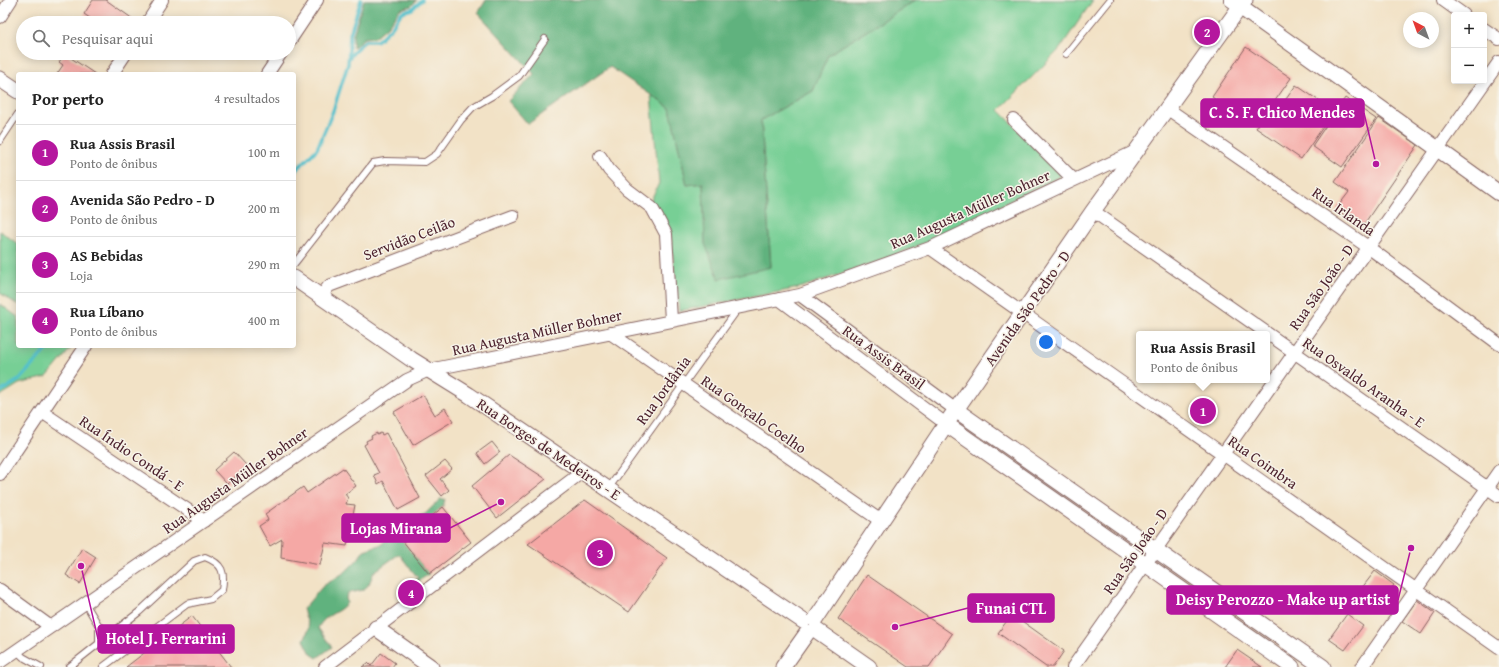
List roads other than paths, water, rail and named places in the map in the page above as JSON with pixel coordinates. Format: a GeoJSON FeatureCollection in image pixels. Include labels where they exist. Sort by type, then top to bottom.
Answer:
{"type":"FeatureCollection","features":[{"type":"Feature","properties":{"kind":"street"},"geometry":{"type":"LineString","coordinates":[[0,17],[11,0]]}},
{"type":"Feature","properties":{"kind":"street"},"geometry":{"type":"LineString","coordinates":[[152,16],[162,0]]}},
{"type":"Feature","properties":{"kind":"street"},"geometry":{"type":"LineString","coordinates":[[296,32],[317,0]]}},
{"type":"Feature","properties":{"kind":"street"},"geometry":{"type":"LineString","coordinates":[[1443,0],[1460,12]]}},
{"type":"Feature","properties":{"kind":"street"},"geometry":{"type":"LineString","coordinates":[[1238,2],[1438,150],[1499,193]]}},
{"type":"Feature","properties":{"kind":"street","name":"Avenida São Pedro - D"},"geometry":{"type":"LineString","coordinates":[[783,667],[946,424],[1093,212],[1168,109],[1226,25],[1238,2]]}},
{"type":"Feature","properties":{"kind":"street"},"geometry":{"type":"LineString","coordinates":[[1487,31],[1499,39]]}},
{"type":"Feature","properties":{"kind":"street"},"geometry":{"type":"LineString","coordinates":[[113,72],[121,60]]}},
{"type":"Feature","properties":{"kind":"street"},"geometry":{"type":"LineString","coordinates":[[268,72],[276,60]]}},
{"type":"Feature","properties":{"kind":"street","name":"Rua São João - D"},"geometry":{"type":"LineString","coordinates":[[1078,665],[1155,550],[1499,62]]}},
{"type":"Feature","properties":{"kind":"street"},"geometry":{"type":"LineString","coordinates":[[0,79],[16,90]]}},
{"type":"Feature","properties":{"kind":"street","name":"Rua Irlanda"},"geometry":{"type":"LineString","coordinates":[[1168,109],[1368,248],[1499,344]]}},
{"type":"Feature","properties":{"kind":"street"},"geometry":{"type":"LineString","coordinates":[[1014,120],[1074,180]]}},
{"type":"Feature","properties":{"kind":"street","name":"Rua Augusta Müller Bohner"},"geometry":{"type":"LineString","coordinates":[[0,662],[407,380],[429,370],[800,295],[930,248],[1138,151]]}},
{"type":"Feature","properties":{"kind":"street"},"geometry":{"type":"LineString","coordinates":[[600,156],[609,170],[626,189],[652,208],[666,234],[671,320]]}},
{"type":"Feature","properties":{"kind":"street","name":"Rua Osvaldo Aranha - E"},"geometry":{"type":"LineString","coordinates":[[1093,212],[1264,331]]}},
{"type":"Feature","properties":{"kind":"street","name":"Servidão Ceilão"},"geometry":{"type":"LineString","coordinates":[[321,296],[329,286],[512,216]]}},
{"type":"Feature","properties":{"kind":"street","name":"Rua Coimbra"},"geometry":{"type":"LineString","coordinates":[[930,248],[1499,648]]}},
{"type":"Feature","properties":{"kind":"street","name":"Rua Borges de Medeiros - E"},"geometry":{"type":"LineString","coordinates":[[296,279],[869,667]]}},
{"type":"Feature","properties":{"kind":"street","name":"Rua Assis Brasil"},"geometry":{"type":"LineString","coordinates":[[800,295],[956,410],[1323,667]]}},
{"type":"Feature","properties":{"kind":"street","name":"Rua Assis Brasil"},"geometry":{"type":"LineString","coordinates":[[778,299],[946,424],[1292,667]]}},
{"type":"Feature","properties":{"kind":"street","name":"Rua Gonçalo Coelho"},"geometry":{"type":"LineString","coordinates":[[610,333],[881,522]]}},
{"type":"Feature","properties":{"kind":"street","name":"Rua Osvaldo Aranha - E"},"geometry":{"type":"LineString","coordinates":[[1270,335],[1499,496]]}},
{"type":"Feature","properties":{"kind":"street"},"geometry":{"type":"LineString","coordinates":[[0,474],[85,348]]}},
{"type":"Feature","properties":{"kind":"street","name":"Rua Índio Condá - E"},"geometry":{"type":"LineString","coordinates":[[42,412],[204,521]]}},
{"type":"Feature","properties":{"kind":"street"},"geometry":{"type":"LineString","coordinates":[[1362,667],[1499,471]]}},
{"type":"Feature","properties":{"kind":"street"},"geometry":{"type":"LineString","coordinates":[[325,667],[582,472]]}},
{"type":"Feature","properties":{"kind":"street"},"geometry":{"type":"LineString","coordinates":[[1048,495],[1058,482]]}},
{"type":"Feature","properties":{"kind":"street"},"geometry":{"type":"LineString","coordinates":[[0,590],[51,627]]}},
{"type":"Feature","properties":{"kind":"street"},"geometry":{"type":"LineString","coordinates":[[1240,631],[1250,616]]}},
{"type":"Feature","properties":{"kind":"street"},"geometry":{"type":"LineString","coordinates":[[376,628],[431,667]]}},
{"type":"Feature","properties":{"kind":"lane"},"geometry":{"type":"LineString","coordinates":[[1066,54],[1110,0]]}},
{"type":"Feature","properties":{"kind":"lane"},"geometry":{"type":"LineString","coordinates":[[296,261],[373,163],[385,161],[425,162],[437,154],[473,106],[492,96],[519,76],[545,39]]}},
{"type":"Feature","properties":{"kind":"lane"},"geometry":{"type":"LineString","coordinates":[[0,141],[16,117]]}},
{"type":"Feature","properties":{"kind":"lane","name":"Rua Jordânia"},"geometry":{"type":"LineString","coordinates":[[608,489],[740,306]]}},
{"type":"Feature","properties":{"kind":"lane"},"geometry":{"type":"LineString","coordinates":[[69,667],[139,612],[194,561],[205,557],[215,561],[222,569],[224,578],[222,590],[211,599],[187,604],[103,667]]}},
{"type":"Feature","properties":{"kind":"lane"},"geometry":{"type":"LineString","coordinates":[[85,603],[99,626],[99,643]]}},
{"type":"Feature","properties":{"kind":"lane"},"geometry":{"type":"LineString","coordinates":[[17,651],[23,657],[41,667]]}},
{"type":"Feature","properties":{"kind":"waterway"},"geometry":{"type":"LineString","coordinates":[[296,170],[317,149],[333,111],[348,64],[350,34],[361,0]]}},
{"type":"Feature","properties":{"kind":"waterway"},"geometry":{"type":"LineString","coordinates":[[349,58],[365,41],[377,41],[391,28],[402,12],[412,9],[422,0]]}},
{"type":"Feature","properties":{"kind":"waterway"},"geometry":{"type":"LineString","coordinates":[[0,392],[19,380],[45,351],[50,348]]}},
{"type":"Feature","properties":{"kind":"place","name":"Avenida São Pedro - D"},"geometry":{"type":"Point","coordinates":[1207,32]}},
{"type":"Feature","properties":{"kind":"place","name":"C. S. F. Chico Mendes"},"geometry":{"type":"Point","coordinates":[1376,164]}},
{"type":"Feature","properties":{"kind":"place","name":"Rua Assis Brasil"},"geometry":{"type":"Point","coordinates":[1203,411]}},
{"type":"Feature","properties":{"kind":"place","name":"Lojas Mirana"},"geometry":{"type":"Point","coordinates":[501,502]}},
{"type":"Feature","properties":{"kind":"place","name":"Deisy Perozzo - Make up artist"},"geometry":{"type":"Point","coordinates":[1411,548]}},
{"type":"Feature","properties":{"kind":"place","name":"AS Bebidas"},"geometry":{"type":"Point","coordinates":[600,553]}},
{"type":"Feature","properties":{"kind":"place","name":"Hotel J. Ferrarini"},"geometry":{"type":"Point","coordinates":[81,566]}},
{"type":"Feature","properties":{"kind":"place","name":"Rua Líbano"},"geometry":{"type":"Point","coordinates":[411,593]}},
{"type":"Feature","properties":{"kind":"place","name":"Funai CTL"},"geometry":{"type":"Point","coordinates":[895,627]}}]}
